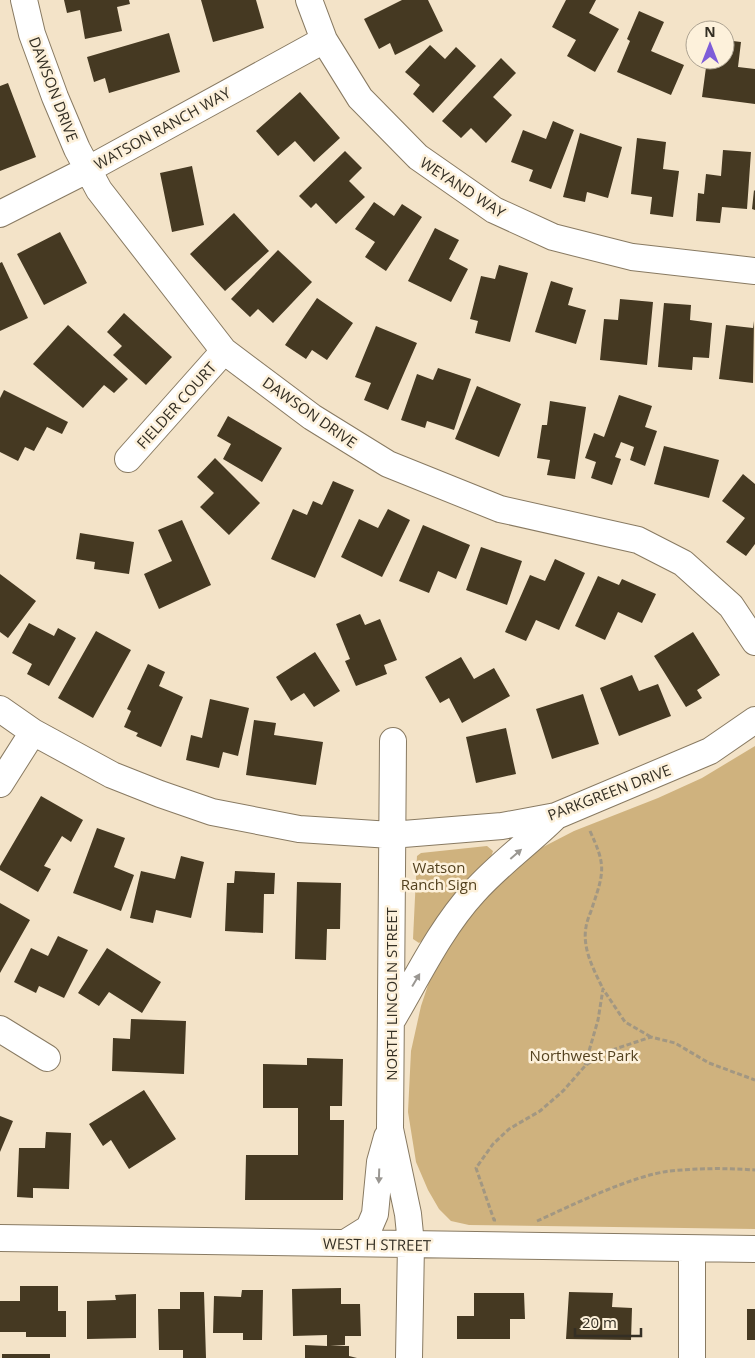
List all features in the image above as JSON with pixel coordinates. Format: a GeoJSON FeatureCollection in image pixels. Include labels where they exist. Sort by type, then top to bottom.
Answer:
{"type":"FeatureCollection","features":[{"type":"Feature","properties":{"kind":"street","name":"DAWSON DRIVE"},"geometry":{"type":"LineString","coordinates":[[24,0],[32,34],[55,97],[87,170],[99,190],[224,351],[312,417],[388,464],[500,509],[638,540],[683,563],[730,606],[755,642]]}},
{"type":"Feature","properties":{"kind":"street","name":"WEYAND WAY"},"geometry":{"type":"LineString","coordinates":[[308,0],[324,40],[360,98],[418,157],[494,210],[553,237],[632,257],[755,271]]}},
{"type":"Feature","properties":{"kind":"street","name":"WATSON RANCH WAY"},"geometry":{"type":"LineString","coordinates":[[0,214],[87,170],[324,40]]}},
{"type":"Feature","properties":{"kind":"street","name":"FIELDER COURT"},"geometry":{"type":"LineString","coordinates":[[128,459],[224,351]]}},
{"type":"Feature","properties":{"kind":"street"},"geometry":{"type":"LineString","coordinates":[[0,710],[33,732],[112,775],[212,812],[255,822],[299,829],[391,835]]}},
{"type":"Feature","properties":{"kind":"street","name":"PARKGREEN DRIVE"},"geometry":{"type":"LineString","coordinates":[[391,835],[502,826],[556,816],[710,751],[755,720]]}},
{"type":"Feature","properties":{"kind":"street"},"geometry":{"type":"LineString","coordinates":[[0,784],[33,732]]}},
{"type":"Feature","properties":{"kind":"street","name":"NORTH LINCOLN STREET"},"geometry":{"type":"LineString","coordinates":[[393,741],[390,1129],[408,1214],[411,1244],[409,1358]]}},
{"type":"Feature","properties":{"kind":"street"},"geometry":{"type":"LineString","coordinates":[[391,1022],[446,930],[465,904],[482,884],[556,816]]}},
{"type":"Feature","properties":{"kind":"street"},"geometry":{"type":"LineString","coordinates":[[0,1028],[47,1058]]}},
{"type":"Feature","properties":{"kind":"street"},"geometry":{"type":"LineString","coordinates":[[345,1243],[369,1228],[375,1214],[380,1162],[390,1129]]}},
{"type":"Feature","properties":{"kind":"street","name":"WEST H STREET"},"geometry":{"type":"LineString","coordinates":[[0,1238],[755,1249]]}},
{"type":"Feature","properties":{"kind":"street"},"geometry":{"type":"LineString","coordinates":[[692,1249],[692,1358]]}},
{"type":"Feature","properties":{"kind":"path"},"geometry":{"type":"LineString","coordinates":[[590,831],[603,866],[599,886],[586,926],[585,943],[593,968],[603,989],[625,1022],[651,1037],[674,1043],[709,1063],[755,1080]]}},
{"type":"Feature","properties":{"kind":"path"},"geometry":{"type":"LineString","coordinates":[[585,1066],[598,1020],[603,989]]}},
{"type":"Feature","properties":{"kind":"path"},"geometry":{"type":"LineString","coordinates":[[502,1221],[494,1220],[476,1168],[493,1144],[509,1130],[540,1110],[563,1091],[585,1066],[603,1053],[651,1037]]}},
{"type":"Feature","properties":{"kind":"path"},"geometry":{"type":"LineString","coordinates":[[535,1222],[590,1197],[669,1172],[722,1168],[755,1170]]}},
{"type":"Feature","properties":{"kind":"green space","name":"Northwest Park"},"geometry":{"type":"Polygon","coordinates":[[[755,746],[755,1229],[469,1225],[451,1221],[439,1209],[428,1190],[416,1162],[408,1112],[411,1051],[421,1006],[430,979],[460,924],[520,863],[543,847],[574,831],[658,798],[702,778],[755,746]]]}},
{"type":"Feature","properties":{"kind":"green space","name":"Watson Ranch Sign"},"geometry":{"type":"Polygon","coordinates":[[[487,846],[493,851],[491,857],[423,940],[419,943],[413,939],[417,856],[421,853],[487,846]]]}},
{"type":"Feature","properties":{"kind":"building"},"geometry":{"type":"Polygon","coordinates":[[[64,0],[129,0],[130,4],[117,7],[122,31],[85,39],[80,10],[67,13],[64,0]]]}},
{"type":"Feature","properties":{"kind":"building"},"geometry":{"type":"Polygon","coordinates":[[[201,0],[256,0],[264,28],[213,42],[201,0]]]}},
{"type":"Feature","properties":{"kind":"building"},"geometry":{"type":"Polygon","coordinates":[[[402,0],[428,0],[443,31],[395,55],[390,43],[379,49],[364,19],[402,0]]]}},
{"type":"Feature","properties":{"kind":"building"},"geometry":{"type":"Polygon","coordinates":[[[566,0],[596,0],[589,13],[619,29],[595,72],[567,56],[576,40],[552,27],[566,0]]]}},
{"type":"Feature","properties":{"kind":"building"},"geometry":{"type":"Polygon","coordinates":[[[639,11],[664,22],[651,51],[684,65],[671,95],[617,72],[630,41],[627,39],[639,11]]]}},
{"type":"Feature","properties":{"kind":"building"},"geometry":{"type":"Polygon","coordinates":[[[169,33],[180,72],[109,93],[105,78],[94,82],[87,57],[169,33]]]}},
{"type":"Feature","properties":{"kind":"building"},"geometry":{"type":"Polygon","coordinates":[[[735,41],[741,42],[738,67],[755,69],[755,104],[702,97],[706,70],[735,70],[735,41]]]}},
{"type":"Feature","properties":{"kind":"building"},"geometry":{"type":"Polygon","coordinates":[[[430,45],[445,59],[456,47],[476,66],[433,113],[413,94],[420,85],[405,72],[430,45]]]}},
{"type":"Feature","properties":{"kind":"building"},"geometry":{"type":"Polygon","coordinates":[[[501,58],[516,73],[493,97],[512,115],[486,143],[471,128],[461,138],[442,121],[501,58]]]}},
{"type":"Feature","properties":{"kind":"building"},"geometry":{"type":"Polygon","coordinates":[[[8,83],[36,157],[0,171],[0,86],[8,83]]]}},
{"type":"Feature","properties":{"kind":"building"},"geometry":{"type":"Polygon","coordinates":[[[300,92],[340,138],[314,162],[295,141],[278,156],[256,131],[300,92]]]}},
{"type":"Feature","properties":{"kind":"building"},"geometry":{"type":"Polygon","coordinates":[[[553,121],[574,130],[551,189],[529,181],[533,170],[511,162],[523,130],[546,139],[553,121]]]}},
{"type":"Feature","properties":{"kind":"building"},"geometry":{"type":"Polygon","coordinates":[[[580,133],[622,147],[608,198],[587,192],[585,202],[563,197],[580,133]]]}},
{"type":"Feature","properties":{"kind":"building"},"geometry":{"type":"Polygon","coordinates":[[[637,138],[666,142],[663,169],[679,171],[673,217],[650,214],[652,197],[631,194],[637,138]]]}},
{"type":"Feature","properties":{"kind":"building"},"geometry":{"type":"Polygon","coordinates":[[[723,150],[751,152],[747,209],[722,207],[720,223],[696,221],[698,193],[704,194],[706,174],[721,176],[723,150]]]}},
{"type":"Feature","properties":{"kind":"building"},"geometry":{"type":"Polygon","coordinates":[[[345,151],[362,168],[349,181],[365,197],[336,224],[316,203],[311,208],[299,196],[345,151]]]}},
{"type":"Feature","properties":{"kind":"building"},"geometry":{"type":"Polygon","coordinates":[[[192,166],[204,225],[172,232],[160,173],[192,166]]]}},
{"type":"Feature","properties":{"kind":"building"},"geometry":{"type":"Polygon","coordinates":[[[755,191],[755,210],[752,209],[755,191]]]}},
{"type":"Feature","properties":{"kind":"building"},"geometry":{"type":"Polygon","coordinates":[[[374,202],[394,216],[402,204],[422,217],[386,271],[365,257],[375,242],[355,229],[374,202]]]}},
{"type":"Feature","properties":{"kind":"building"},"geometry":{"type":"Polygon","coordinates":[[[234,213],[269,251],[225,291],[190,254],[234,213]]]}},
{"type":"Feature","properties":{"kind":"building"},"geometry":{"type":"Polygon","coordinates":[[[435,228],[459,240],[449,259],[468,269],[451,302],[408,281],[435,228]]]}},
{"type":"Feature","properties":{"kind":"building"},"geometry":{"type":"Polygon","coordinates":[[[60,232],[87,283],[44,305],[17,254],[60,232]]]}},
{"type":"Feature","properties":{"kind":"building"},"geometry":{"type":"Polygon","coordinates":[[[278,250],[312,282],[273,323],[258,309],[250,317],[231,299],[278,250]]]}},
{"type":"Feature","properties":{"kind":"building"},"geometry":{"type":"Polygon","coordinates":[[[2,262],[28,318],[0,331],[0,263],[2,262]]]}},
{"type":"Feature","properties":{"kind":"building"},"geometry":{"type":"Polygon","coordinates":[[[499,265],[528,273],[510,342],[475,333],[478,321],[470,319],[481,276],[495,279],[499,265]]]}},
{"type":"Feature","properties":{"kind":"building"},"geometry":{"type":"Polygon","coordinates":[[[551,281],[573,288],[568,305],[586,310],[576,344],[535,332],[551,281]]]}},
{"type":"Feature","properties":{"kind":"building"},"geometry":{"type":"Polygon","coordinates":[[[317,298],[353,323],[327,360],[312,350],[306,359],[285,345],[317,298]]]}},
{"type":"Feature","properties":{"kind":"building"},"geometry":{"type":"Polygon","coordinates":[[[620,299],[653,302],[647,365],[600,360],[604,319],[618,320],[620,299]]]}},
{"type":"Feature","properties":{"kind":"building"},"geometry":{"type":"Polygon","coordinates":[[[664,303],[691,305],[690,320],[712,323],[709,358],[693,357],[692,370],[658,367],[664,303]]]}},
{"type":"Feature","properties":{"kind":"building"},"geometry":{"type":"Polygon","coordinates":[[[124,313],[172,357],[146,385],[113,355],[122,346],[107,332],[124,313]]]}},
{"type":"Feature","properties":{"kind":"building"},"geometry":{"type":"Polygon","coordinates":[[[754,321],[753,383],[719,379],[726,325],[753,328],[754,321]]]}},
{"type":"Feature","properties":{"kind":"building"},"geometry":{"type":"Polygon","coordinates":[[[68,325],[128,379],[114,393],[104,385],[83,408],[33,364],[68,325]]]}},
{"type":"Feature","properties":{"kind":"building"},"geometry":{"type":"Polygon","coordinates":[[[376,326],[417,343],[388,410],[364,400],[371,383],[355,377],[376,326]]]}},
{"type":"Feature","properties":{"kind":"building"},"geometry":{"type":"Polygon","coordinates":[[[438,368],[471,379],[454,430],[427,421],[425,428],[401,420],[417,374],[433,380],[438,368]]]}},
{"type":"Feature","properties":{"kind":"building"},"geometry":{"type":"Polygon","coordinates":[[[477,386],[521,404],[499,457],[455,439],[477,386]]]}},
{"type":"Feature","properties":{"kind":"building"},"geometry":{"type":"Polygon","coordinates":[[[4,390],[68,422],[62,434],[47,427],[34,451],[25,447],[18,461],[0,452],[0,398],[4,390]]]}},
{"type":"Feature","properties":{"kind":"building"},"geometry":{"type":"Polygon","coordinates":[[[619,395],[652,406],[645,427],[657,431],[645,466],[630,460],[634,447],[621,442],[615,457],[621,459],[612,485],[591,478],[596,462],[585,458],[594,433],[604,437],[619,395]]]}},
{"type":"Feature","properties":{"kind":"building"},"geometry":{"type":"Polygon","coordinates":[[[550,401],[586,407],[575,479],[547,475],[550,460],[537,458],[542,425],[547,425],[550,401]]]}},
{"type":"Feature","properties":{"kind":"building"},"geometry":{"type":"Polygon","coordinates":[[[228,416],[282,448],[262,482],[223,459],[231,444],[217,436],[228,416]]]}},
{"type":"Feature","properties":{"kind":"building"},"geometry":{"type":"Polygon","coordinates":[[[664,446],[719,460],[709,498],[654,484],[664,446]]]}},
{"type":"Feature","properties":{"kind":"building"},"geometry":{"type":"Polygon","coordinates":[[[215,458],[260,503],[229,535],[200,507],[214,493],[197,477],[215,458]]]}},
{"type":"Feature","properties":{"kind":"building"},"geometry":{"type":"Polygon","coordinates":[[[743,474],[755,484],[755,544],[746,556],[726,542],[745,518],[722,501],[743,474]]]}},
{"type":"Feature","properties":{"kind":"building"},"geometry":{"type":"Polygon","coordinates":[[[333,481],[354,490],[315,578],[271,559],[293,509],[307,515],[313,501],[322,505],[333,481]]]}},
{"type":"Feature","properties":{"kind":"building"},"geometry":{"type":"Polygon","coordinates":[[[388,509],[410,520],[382,577],[341,557],[359,519],[378,528],[388,509]]]}},
{"type":"Feature","properties":{"kind":"building"},"geometry":{"type":"Polygon","coordinates":[[[182,520],[211,585],[159,609],[144,574],[172,561],[158,530],[182,520]]]}},
{"type":"Feature","properties":{"kind":"building"},"geometry":{"type":"Polygon","coordinates":[[[423,525],[470,545],[456,579],[438,571],[429,593],[399,581],[423,525]]]}},
{"type":"Feature","properties":{"kind":"building"},"geometry":{"type":"Polygon","coordinates":[[[80,533],[134,542],[129,574],[94,569],[95,562],[76,559],[80,533]]]}},
{"type":"Feature","properties":{"kind":"building"},"geometry":{"type":"Polygon","coordinates":[[[481,547],[522,561],[507,605],[466,590],[481,547]]]}},
{"type":"Feature","properties":{"kind":"building"},"geometry":{"type":"Polygon","coordinates":[[[555,559],[585,573],[559,630],[536,620],[526,641],[505,632],[530,575],[545,581],[555,559]]]}},
{"type":"Feature","properties":{"kind":"building"},"geometry":{"type":"Polygon","coordinates":[[[0,574],[36,601],[8,638],[0,632],[0,574]]]}},
{"type":"Feature","properties":{"kind":"building"},"geometry":{"type":"Polygon","coordinates":[[[598,576],[619,585],[622,579],[656,594],[642,623],[618,612],[605,640],[575,626],[598,576]]]}},
{"type":"Feature","properties":{"kind":"building"},"geometry":{"type":"Polygon","coordinates":[[[360,614],[365,625],[380,619],[397,660],[384,665],[387,674],[356,686],[345,661],[350,659],[336,624],[360,614]]]}},
{"type":"Feature","properties":{"kind":"building"},"geometry":{"type":"Polygon","coordinates":[[[29,623],[54,636],[58,628],[76,638],[49,686],[27,674],[32,664],[12,653],[29,623]]]}},
{"type":"Feature","properties":{"kind":"building"},"geometry":{"type":"Polygon","coordinates":[[[96,631],[131,650],[93,718],[58,698],[96,631]]]}},
{"type":"Feature","properties":{"kind":"building"},"geometry":{"type":"Polygon","coordinates":[[[693,632],[720,675],[697,690],[702,698],[686,707],[654,656],[693,632]]]}},
{"type":"Feature","properties":{"kind":"building"},"geometry":{"type":"Polygon","coordinates":[[[315,652],[340,691],[314,707],[304,693],[291,701],[276,677],[315,652]]]}},
{"type":"Feature","properties":{"kind":"building"},"geometry":{"type":"Polygon","coordinates":[[[461,657],[474,679],[494,668],[510,696],[462,723],[449,698],[440,703],[425,677],[461,657]]]}},
{"type":"Feature","properties":{"kind":"building"},"geometry":{"type":"Polygon","coordinates":[[[148,664],[165,672],[159,686],[183,697],[161,747],[136,736],[138,733],[124,727],[131,711],[127,709],[148,664]]]}},
{"type":"Feature","properties":{"kind":"building"},"geometry":{"type":"Polygon","coordinates":[[[632,675],[639,691],[658,684],[671,716],[619,736],[600,688],[632,675]]]}},
{"type":"Feature","properties":{"kind":"building"},"geometry":{"type":"Polygon","coordinates":[[[583,694],[599,744],[552,759],[536,709],[583,694]]]}},
{"type":"Feature","properties":{"kind":"building"},"geometry":{"type":"Polygon","coordinates":[[[210,699],[249,708],[238,756],[223,752],[219,768],[186,760],[191,735],[202,738],[210,699]]]}},
{"type":"Feature","properties":{"kind":"building"},"geometry":{"type":"Polygon","coordinates":[[[254,720],[276,723],[274,735],[323,742],[316,785],[246,775],[254,720]]]}},
{"type":"Feature","properties":{"kind":"building"},"geometry":{"type":"Polygon","coordinates":[[[506,728],[516,774],[476,783],[466,737],[506,728]]]}},
{"type":"Feature","properties":{"kind":"building"},"geometry":{"type":"Polygon","coordinates":[[[41,796],[83,820],[71,842],[62,836],[44,866],[51,869],[38,892],[0,870],[0,866],[41,796]]]}},
{"type":"Feature","properties":{"kind":"building"},"geometry":{"type":"Polygon","coordinates":[[[97,828],[125,838],[114,867],[134,875],[121,911],[73,893],[97,828]]]}},
{"type":"Feature","properties":{"kind":"building"},"geometry":{"type":"Polygon","coordinates":[[[181,856],[204,862],[191,918],[156,910],[153,923],[130,918],[141,871],[175,879],[181,856]]]}},
{"type":"Feature","properties":{"kind":"building"},"geometry":{"type":"Polygon","coordinates":[[[235,871],[275,873],[274,894],[264,894],[263,933],[225,931],[227,883],[234,883],[235,871]]]}},
{"type":"Feature","properties":{"kind":"building"},"geometry":{"type":"Polygon","coordinates":[[[297,882],[341,883],[340,929],[327,929],[326,960],[295,959],[297,882]]]}},
{"type":"Feature","properties":{"kind":"building"},"geometry":{"type":"Polygon","coordinates":[[[0,903],[30,920],[0,973],[0,903]]]}},
{"type":"Feature","properties":{"kind":"building"},"geometry":{"type":"Polygon","coordinates":[[[58,936],[88,950],[64,998],[39,986],[36,993],[14,982],[31,948],[48,956],[58,936]]]}},
{"type":"Feature","properties":{"kind":"building"},"geometry":{"type":"Polygon","coordinates":[[[107,948],[161,982],[142,1013],[109,992],[99,1006],[78,993],[107,948]]]}},
{"type":"Feature","properties":{"kind":"building"},"geometry":{"type":"Polygon","coordinates":[[[131,1019],[186,1021],[184,1074],[112,1071],[113,1038],[130,1039],[131,1019]]]}},
{"type":"Feature","properties":{"kind":"building"},"geometry":{"type":"Polygon","coordinates":[[[307,1058],[343,1059],[342,1106],[330,1106],[330,1120],[344,1120],[343,1200],[245,1200],[246,1155],[298,1155],[298,1108],[263,1108],[263,1064],[307,1065],[307,1058]]]}},
{"type":"Feature","properties":{"kind":"building"},"geometry":{"type":"Polygon","coordinates":[[[144,1090],[176,1139],[129,1169],[111,1140],[103,1146],[89,1124],[144,1090]]]}},
{"type":"Feature","properties":{"kind":"building"},"geometry":{"type":"Polygon","coordinates":[[[0,1116],[13,1121],[0,1152],[0,1116]]]}},
{"type":"Feature","properties":{"kind":"building"},"geometry":{"type":"Polygon","coordinates":[[[46,1132],[71,1133],[69,1189],[33,1188],[33,1198],[17,1197],[19,1148],[45,1148],[46,1132]]]}},
{"type":"Feature","properties":{"kind":"building"},"geometry":{"type":"Polygon","coordinates":[[[20,1286],[58,1286],[58,1311],[66,1311],[66,1337],[26,1337],[26,1332],[0,1332],[0,1301],[20,1301],[20,1286]]]}},
{"type":"Feature","properties":{"kind":"building"},"geometry":{"type":"Polygon","coordinates":[[[341,1288],[341,1304],[360,1304],[361,1336],[345,1336],[345,1345],[330,1346],[349,1346],[349,1356],[357,1358],[305,1358],[305,1345],[327,1346],[327,1335],[293,1336],[292,1289],[341,1288]]]}},
{"type":"Feature","properties":{"kind":"building"},"geometry":{"type":"Polygon","coordinates":[[[242,1290],[263,1290],[262,1340],[243,1340],[243,1333],[213,1333],[214,1296],[241,1297],[242,1290]]]}},
{"type":"Feature","properties":{"kind":"building"},"geometry":{"type":"Polygon","coordinates":[[[180,1292],[204,1292],[206,1358],[183,1358],[183,1350],[159,1350],[158,1309],[180,1309],[180,1292]]]}},
{"type":"Feature","properties":{"kind":"building"},"geometry":{"type":"Polygon","coordinates":[[[569,1292],[613,1293],[612,1307],[632,1308],[631,1340],[566,1339],[569,1292]]]}},
{"type":"Feature","properties":{"kind":"building"},"geometry":{"type":"Polygon","coordinates":[[[474,1293],[524,1293],[525,1319],[510,1319],[510,1339],[457,1339],[457,1316],[474,1316],[474,1293]]]}},
{"type":"Feature","properties":{"kind":"building"},"geometry":{"type":"Polygon","coordinates":[[[136,1294],[136,1338],[87,1339],[87,1301],[116,1300],[115,1295],[136,1294]]]}},
{"type":"Feature","properties":{"kind":"building"},"geometry":{"type":"Polygon","coordinates":[[[747,1309],[755,1309],[755,1340],[747,1340],[747,1309]]]}},
{"type":"Feature","properties":{"kind":"building"},"geometry":{"type":"Polygon","coordinates":[[[2,1354],[50,1354],[50,1358],[2,1358],[2,1354]]]}}]}
